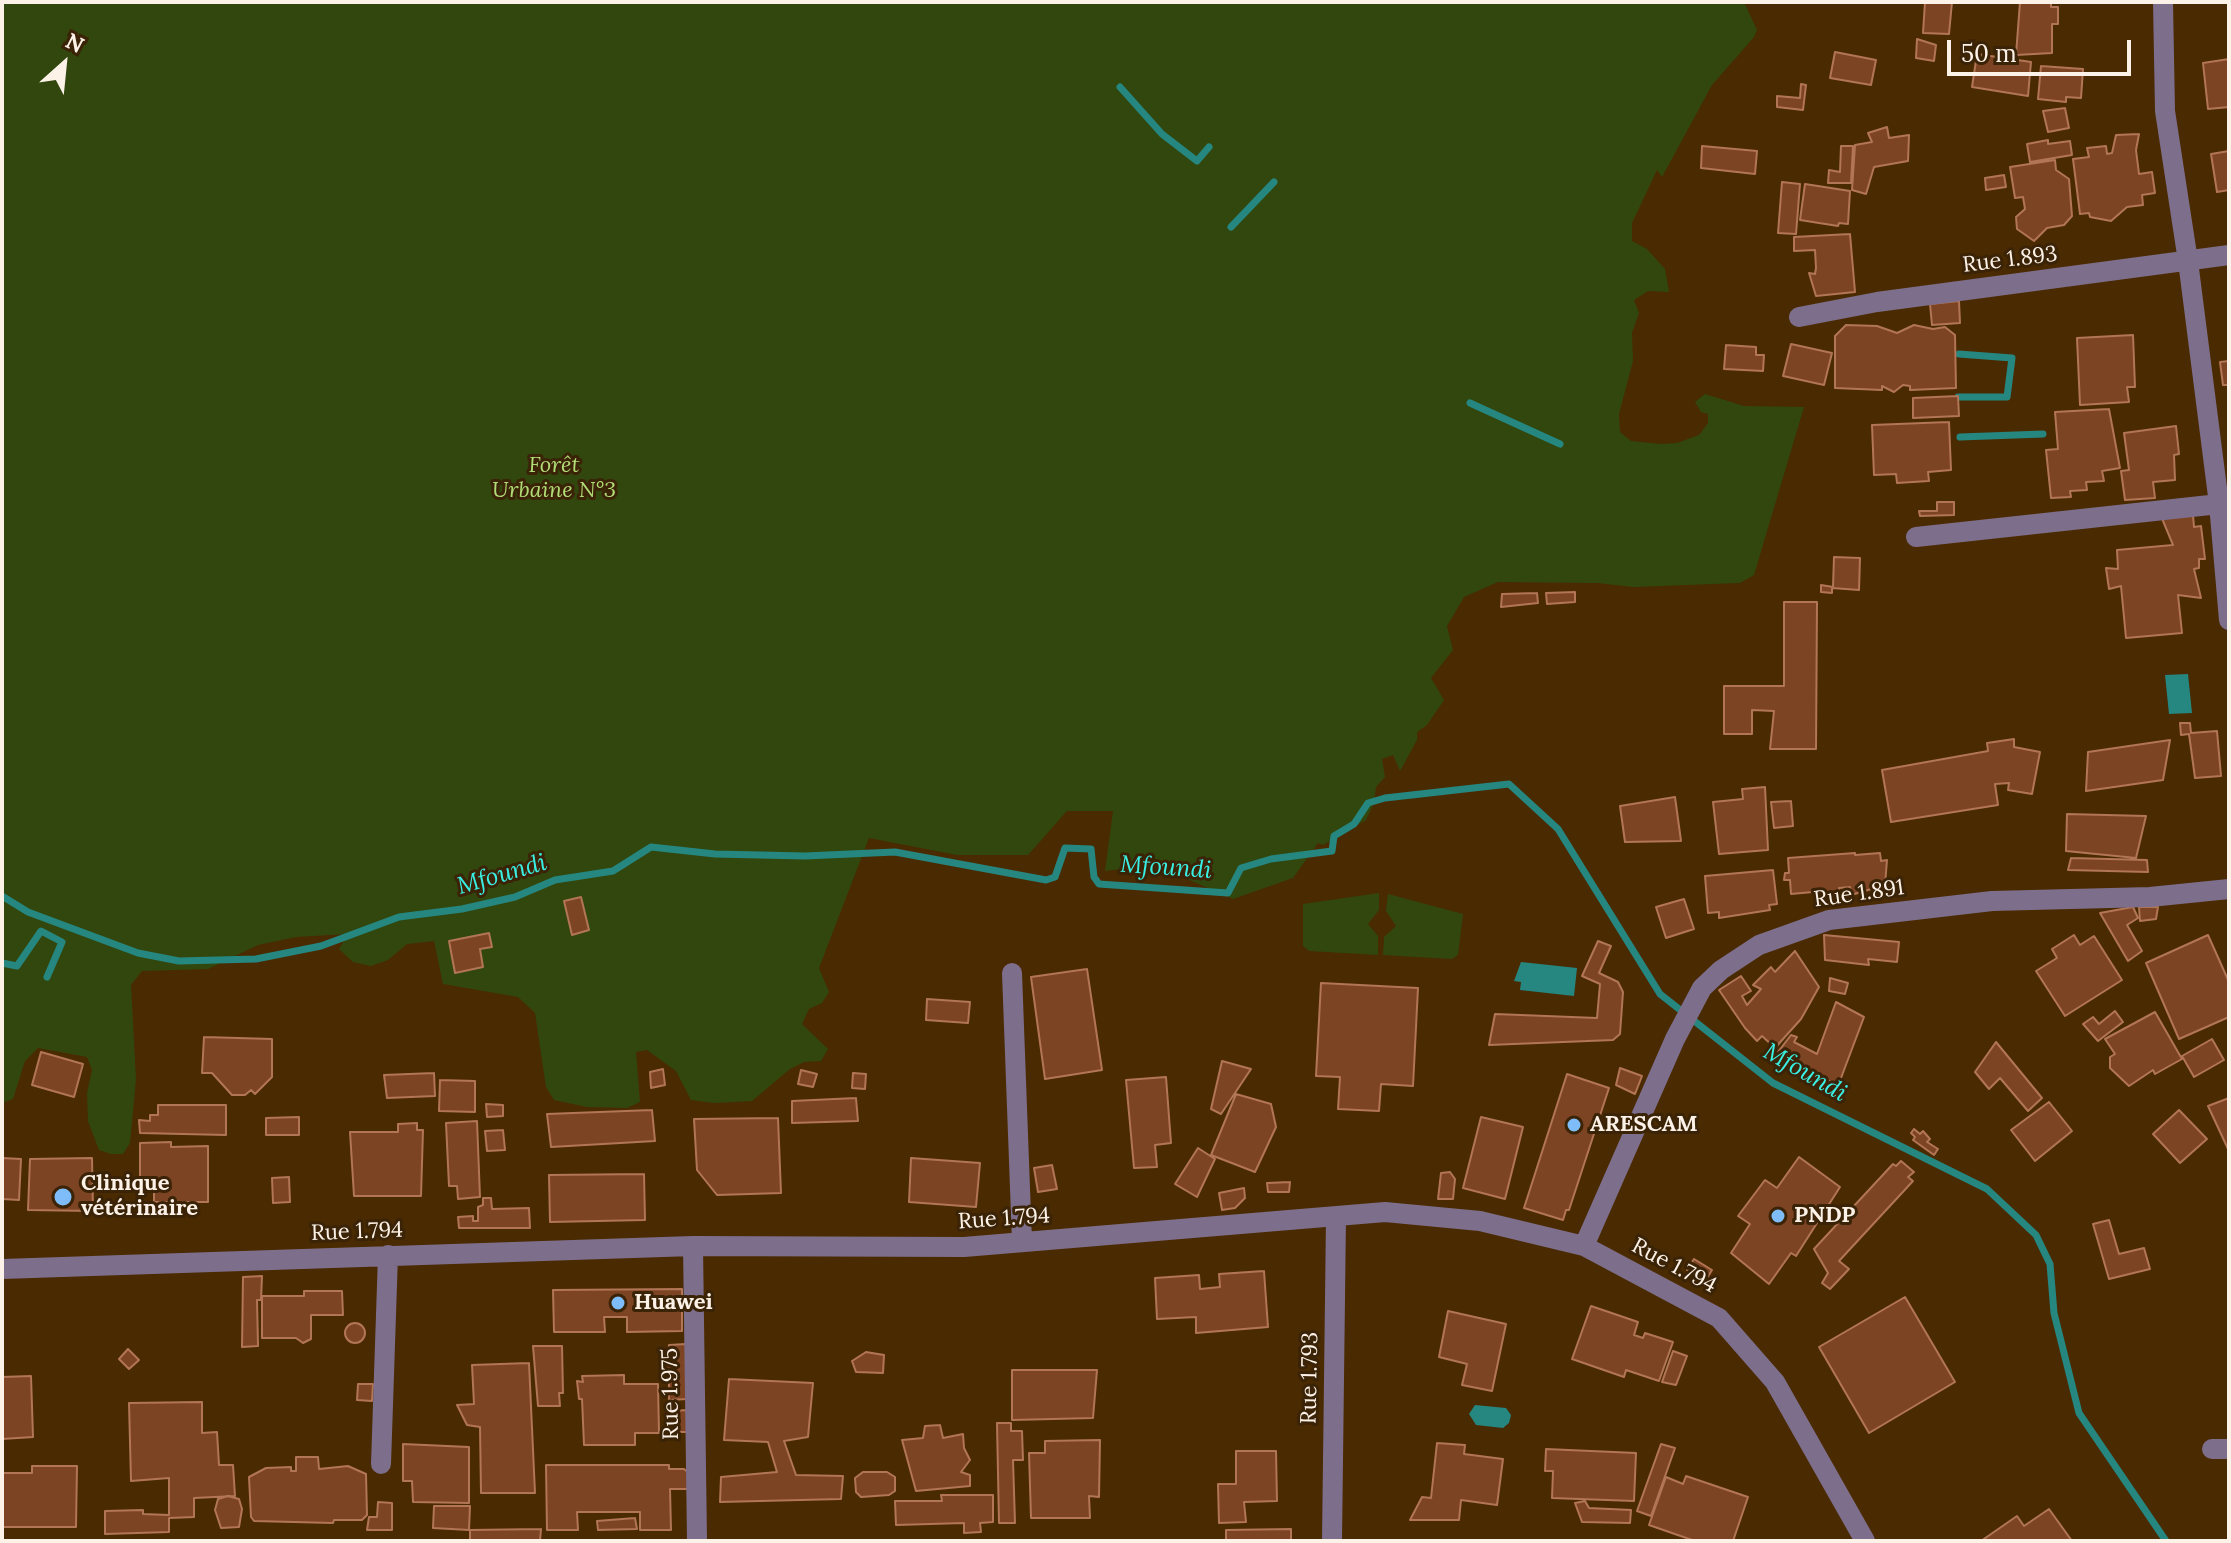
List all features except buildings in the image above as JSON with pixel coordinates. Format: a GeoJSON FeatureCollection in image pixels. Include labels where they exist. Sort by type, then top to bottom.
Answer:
{"type":"FeatureCollection","features":[{"type":"Feature","properties":{"kind":"street"},"geometry":{"type":"LineString","coordinates":[[2163,2],[2165,111],[2219,504],[2229,620]]}},
{"type":"Feature","properties":{"kind":"street","name":"Rue 1.893"},"geometry":{"type":"LineString","coordinates":[[1799,317],[1877,302],[2229,255]]}},
{"type":"Feature","properties":{"kind":"street"},"geometry":{"type":"LineString","coordinates":[[1916,537],[2219,504]]}},
{"type":"Feature","properties":{"kind":"street","name":"Rue 1.891"},"geometry":{"type":"LineString","coordinates":[[1584,1246],[1675,1039],[1702,988],[1721,970],[1759,945],[1829,920],[1992,901],[2150,897],[2229,889]]}},
{"type":"Feature","properties":{"kind":"street"},"geometry":{"type":"LineString","coordinates":[[1012,973],[1022,1242]]}},
{"type":"Feature","properties":{"kind":"street","name":"Rue 1.794"},"geometry":{"type":"LineString","coordinates":[[2,1269],[693,1246],[964,1247],[1385,1212],[1480,1221],[1584,1246],[1719,1318],[1775,1382],[1865,1541]]}},
{"type":"Feature","properties":{"kind":"street","name":"Rue 1.793"},"geometry":{"type":"LineString","coordinates":[[1332,1541],[1336,1217]]}},
{"type":"Feature","properties":{"kind":"street","name":"Rue 1.975"},"geometry":{"type":"LineString","coordinates":[[693,1246],[697,1541]]}},
{"type":"Feature","properties":{"kind":"street"},"geometry":{"type":"LineString","coordinates":[[381,1464],[388,1255]]}},
{"type":"Feature","properties":{"kind":"green space","name":"Forêt Urbaine N°3"},"geometry":{"type":"Polygon","coordinates":[[[2,2],[1744,2],[1757,30],[1754,37],[1712,85],[1662,177],[1657,170],[1632,223],[1632,241],[1647,249],[1665,269],[1669,292],[1648,291],[1634,300],[1639,313],[1632,333],[1633,361],[1619,414],[1620,432],[1631,441],[1661,444],[1677,443],[1699,435],[1708,423],[1708,414],[1701,412],[1695,402],[1705,394],[1744,406],[1804,407],[1754,575],[1740,583],[1633,587],[1597,583],[1498,582],[1464,597],[1447,626],[1453,650],[1431,678],[1444,700],[1427,725],[1417,732],[1417,740],[1400,771],[1393,755],[1382,759],[1385,777],[1376,787],[1374,803],[1366,820],[1323,845],[1318,843],[1293,878],[1233,899],[1155,865],[1105,871],[1113,811],[1067,811],[1028,855],[957,855],[869,838],[819,968],[829,992],[822,1003],[809,1009],[802,1024],[828,1049],[821,1061],[804,1062],[790,1069],[752,1101],[714,1103],[691,1100],[676,1071],[647,1050],[636,1052],[640,1102],[627,1108],[587,1107],[554,1100],[546,1087],[535,1013],[518,997],[443,984],[434,941],[407,944],[388,960],[371,966],[353,962],[339,949],[348,934],[296,937],[258,945],[208,969],[142,971],[131,985],[136,1079],[130,1143],[123,1154],[111,1154],[99,1150],[88,1121],[87,1093],[92,1070],[87,1057],[38,1048],[25,1061],[13,1099],[2,1103],[2,2]]]}},
{"type":"Feature","properties":{"kind":"green space"},"geometry":{"type":"Polygon","coordinates":[[[1379,893],[1379,910],[1368,924],[1378,936],[1378,955],[1309,951],[1303,946],[1303,904],[1379,893]]]}},
{"type":"Feature","properties":{"kind":"green space"},"geometry":{"type":"Polygon","coordinates":[[[1388,894],[1463,914],[1458,955],[1452,959],[1383,955],[1384,937],[1396,926],[1386,911],[1388,894]]]}},
{"type":"Feature","properties":{"kind":"water"},"geometry":{"type":"Polygon","coordinates":[[[2188,674],[2192,713],[2169,714],[2165,675],[2188,674]]]}},
{"type":"Feature","properties":{"kind":"water"},"geometry":{"type":"Polygon","coordinates":[[[1521,962],[1577,968],[1574,996],[1520,990],[1521,982],[1514,981],[1521,962]]]}},
{"type":"Feature","properties":{"kind":"water"},"geometry":{"type":"Polygon","coordinates":[[[1475,1405],[1506,1408],[1511,1415],[1509,1423],[1503,1428],[1476,1425],[1469,1414],[1475,1405]]]}},
{"type":"Feature","properties":{"kind":"waterway"},"geometry":{"type":"LineString","coordinates":[[1120,87],[1162,134],[1197,161],[1209,147]]}},
{"type":"Feature","properties":{"kind":"waterway"},"geometry":{"type":"LineString","coordinates":[[1231,227],[1274,182]]}},
{"type":"Feature","properties":{"kind":"waterway"},"geometry":{"type":"LineString","coordinates":[[1958,397],[2007,397],[2012,358],[1959,354]]}},
{"type":"Feature","properties":{"kind":"waterway"},"geometry":{"type":"LineString","coordinates":[[1470,403],[1560,444]]}},
{"type":"Feature","properties":{"kind":"waterway"},"geometry":{"type":"LineString","coordinates":[[1960,437],[2043,434]]}},
{"type":"Feature","properties":{"kind":"waterway","name":"Mfoundi"},"geometry":{"type":"LineString","coordinates":[[2,896],[28,912],[138,953],[179,961],[256,959],[321,946],[399,917],[462,909],[515,897],[555,880],[613,871],[651,847],[715,854],[805,856],[895,852],[1046,880],[1055,877],[1065,848],[1091,849],[1094,877],[1099,884],[1228,893],[1241,868],[1271,859],[1332,851],[1334,836],[1354,824],[1368,803],[1385,798],[1509,784],[1558,829],[1660,994],[1773,1083],[1987,1189],[2036,1235],[2050,1264],[2054,1313],[2079,1413],[2166,1541]]}},
{"type":"Feature","properties":{"kind":"waterway"},"geometry":{"type":"LineString","coordinates":[[2,963],[17,966],[41,931],[62,942],[47,977]]}},
{"type":"Feature","properties":{"kind":"place","name":"ARESCAM"},"geometry":{"type":"Point","coordinates":[1574,1125]}},
{"type":"Feature","properties":{"kind":"place","name":"Clinique vétérinaire"},"geometry":{"type":"Point","coordinates":[63,1197]}},
{"type":"Feature","properties":{"kind":"place","name":"PNDP"},"geometry":{"type":"Point","coordinates":[1778,1216]}},
{"type":"Feature","properties":{"kind":"place","name":"Huawei"},"geometry":{"type":"Point","coordinates":[618,1303]}}]}
